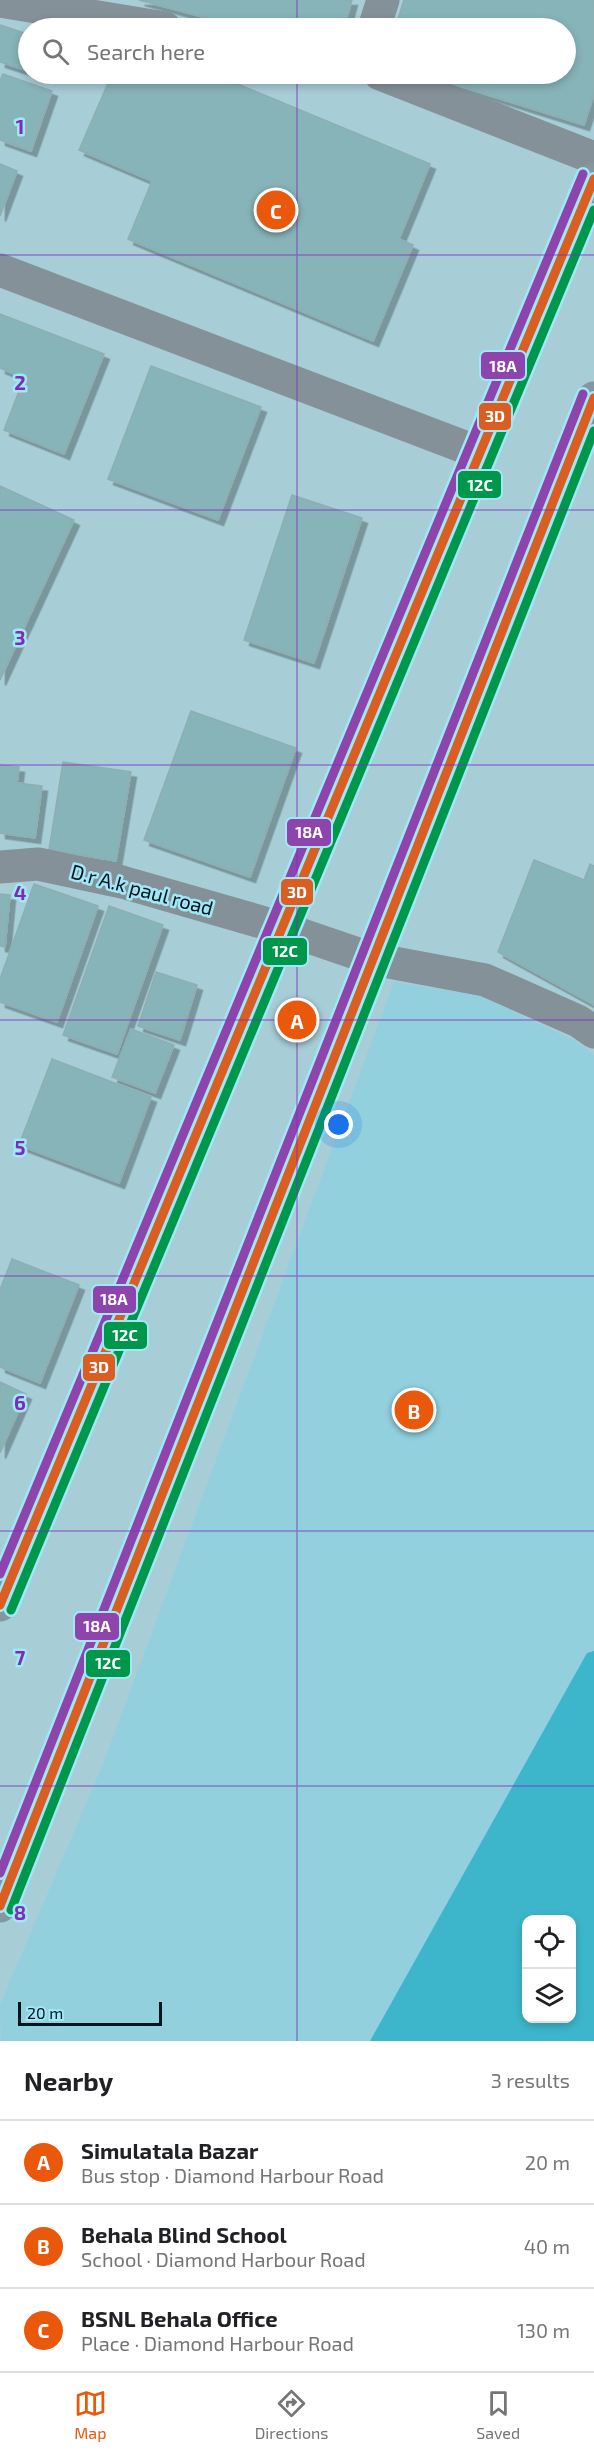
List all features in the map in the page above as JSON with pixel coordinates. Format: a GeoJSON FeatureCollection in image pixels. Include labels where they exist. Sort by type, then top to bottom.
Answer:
{"type":"FeatureCollection","features":[{"type":"Feature","properties":{"kind":"highway"},"geometry":{"type":"LineString","coordinates":[[0,1605],[594,179]]}},
{"type":"Feature","properties":{"kind":"highway"},"geometry":{"type":"LineString","coordinates":[[0,1905],[594,398]]}},
{"type":"Feature","properties":{"kind":"street"},"geometry":{"type":"LineString","coordinates":[[378,18],[383,0]]}},
{"type":"Feature","properties":{"kind":"street"},"geometry":{"type":"LineString","coordinates":[[0,1],[110,10],[134,18]]}},
{"type":"Feature","properties":{"kind":"street"},"geometry":{"type":"LineString","coordinates":[[405,84],[594,158]]}},
{"type":"Feature","properties":{"kind":"street"},"geometry":{"type":"LineString","coordinates":[[0,270],[480,453]]}},
{"type":"Feature","properties":{"kind":"street","name":"D.r A.k paul road"},"geometry":{"type":"LineString","coordinates":[[0,867],[38,864],[122,882],[282,928],[373,959],[485,980],[578,1021],[594,1032]]}},
{"type":"Feature","properties":{"kind":"shaded area"},"geometry":{"type":"Polygon","coordinates":[[[394,982],[479,995],[579,1043],[594,1055],[594,2041],[1,2041],[0,2005],[103,1764],[394,982]]]}},
{"type":"Feature","properties":{"kind":"shaded area"},"geometry":{"type":"Polygon","coordinates":[[[594,1651],[594,2041],[370,2041],[587,1653],[594,1651]]]}},
{"type":"Feature","properties":{"kind":"building"},"geometry":{"type":"Polygon","coordinates":[[[139,0],[352,0],[347,18],[207,18],[139,0]]]}},
{"type":"Feature","properties":{"kind":"building"},"geometry":{"type":"Polygon","coordinates":[[[404,0],[594,0],[594,94],[584,125],[453,84],[576,84],[576,18],[398,18],[404,0]]]}},
{"type":"Feature","properties":{"kind":"building"},"geometry":{"type":"Polygon","coordinates":[[[0,25],[18,31],[18,68],[0,62],[0,25]]]}},
{"type":"Feature","properties":{"kind":"building"},"geometry":{"type":"Polygon","coordinates":[[[3,74],[18,79],[18,84],[32,84],[52,91],[31,151],[0,140],[0,81],[3,74]]]}},
{"type":"Feature","properties":{"kind":"building"},"geometry":{"type":"Polygon","coordinates":[[[108,84],[238,84],[430,164],[399,239],[413,245],[373,341],[128,239],[152,181],[79,150],[108,84]]]}},
{"type":"Feature","properties":{"kind":"building"},"geometry":{"type":"Polygon","coordinates":[[[0,164],[17,171],[0,216],[0,164]]]}},
{"type":"Feature","properties":{"kind":"building"},"geometry":{"type":"Polygon","coordinates":[[[0,314],[104,354],[64,454],[4,430],[24,378],[0,368],[0,314]]]}},
{"type":"Feature","properties":{"kind":"building"},"geometry":{"type":"Polygon","coordinates":[[[151,366],[261,407],[218,520],[108,479],[151,366]]]}},
{"type":"Feature","properties":{"kind":"building"},"geometry":{"type":"Polygon","coordinates":[[[0,486],[74,520],[0,680],[0,486]]]}},
{"type":"Feature","properties":{"kind":"building"},"geometry":{"type":"Polygon","coordinates":[[[292,495],[362,518],[314,663],[244,640],[292,495]]]}},
{"type":"Feature","properties":{"kind":"building"},"geometry":{"type":"Polygon","coordinates":[[[191,711],[296,748],[250,877],[144,840],[191,711]]]}},
{"type":"Feature","properties":{"kind":"building"},"geometry":{"type":"Polygon","coordinates":[[[63,762],[131,772],[116,861],[49,850],[63,762]]]}},
{"type":"Feature","properties":{"kind":"building"},"geometry":{"type":"Polygon","coordinates":[[[0,765],[19,767],[17,783],[42,786],[35,838],[0,833],[0,765]]]}},
{"type":"Feature","properties":{"kind":"building"},"geometry":{"type":"Polygon","coordinates":[[[534,860],[584,880],[590,864],[594,866],[594,1005],[498,952],[534,860]]]}},
{"type":"Feature","properties":{"kind":"building"},"geometry":{"type":"Polygon","coordinates":[[[34,884],[98,906],[57,1022],[0,1002],[0,979],[34,884]]]}},
{"type":"Feature","properties":{"kind":"building"},"geometry":{"type":"Polygon","coordinates":[[[0,894],[10,895],[5,947],[0,946],[0,894]]]}},
{"type":"Feature","properties":{"kind":"building"},"geometry":{"type":"Polygon","coordinates":[[[109,906],[163,925],[117,1054],[63,1035],[109,906]]]}},
{"type":"Feature","properties":{"kind":"building"},"geometry":{"type":"Polygon","coordinates":[[[156,972],[197,985],[180,1040],[138,1026],[156,972]]]}},
{"type":"Feature","properties":{"kind":"building"},"geometry":{"type":"Polygon","coordinates":[[[131,1029],[174,1045],[155,1093],[112,1077],[131,1029]]]}},
{"type":"Feature","properties":{"kind":"building"},"geometry":{"type":"Polygon","coordinates":[[[52,1059],[151,1097],[119,1183],[19,1145],[52,1059]]]}},
{"type":"Feature","properties":{"kind":"building"},"geometry":{"type":"Polygon","coordinates":[[[12,1259],[79,1285],[40,1383],[0,1367],[0,1290],[12,1259]]]}},
{"type":"Feature","properties":{"kind":"building"},"geometry":{"type":"Polygon","coordinates":[[[0,1382],[26,1394],[0,1453],[0,1382]]]}},
{"type":"Feature","properties":{"kind":"transit line","name":"18A"},"geometry":{"type":"LineString","coordinates":[[0,1574],[583,174]]}},
{"type":"Feature","properties":{"kind":"transit line","name":"3D"},"geometry":{"type":"LineString","coordinates":[[0,1605],[594,179]]}},
{"type":"Feature","properties":{"kind":"transit line","name":"12C"},"geometry":{"type":"LineString","coordinates":[[11,1610],[594,210]]}},
{"type":"Feature","properties":{"kind":"transit line","name":"18A"},"geometry":{"type":"LineString","coordinates":[[0,1873],[583,394]]}},
{"type":"Feature","properties":{"kind":"transit line","name":"3D"},"geometry":{"type":"LineString","coordinates":[[0,1906],[594,398]]}},
{"type":"Feature","properties":{"kind":"transit line","name":"12C"},"geometry":{"type":"LineString","coordinates":[[11,1910],[594,431]]}},
{"type":"Feature","properties":{"kind":"place","name":"BSNL Behala Office"},"geometry":{"type":"Point","coordinates":[276,210]}},
{"type":"Feature","properties":{"kind":"place","name":"Simulatala Bazar"},"geometry":{"type":"Point","coordinates":[297,1020]}},
{"type":"Feature","properties":{"kind":"place","name":"Behala Blind School"},"geometry":{"type":"Point","coordinates":[414,1410]}}]}
